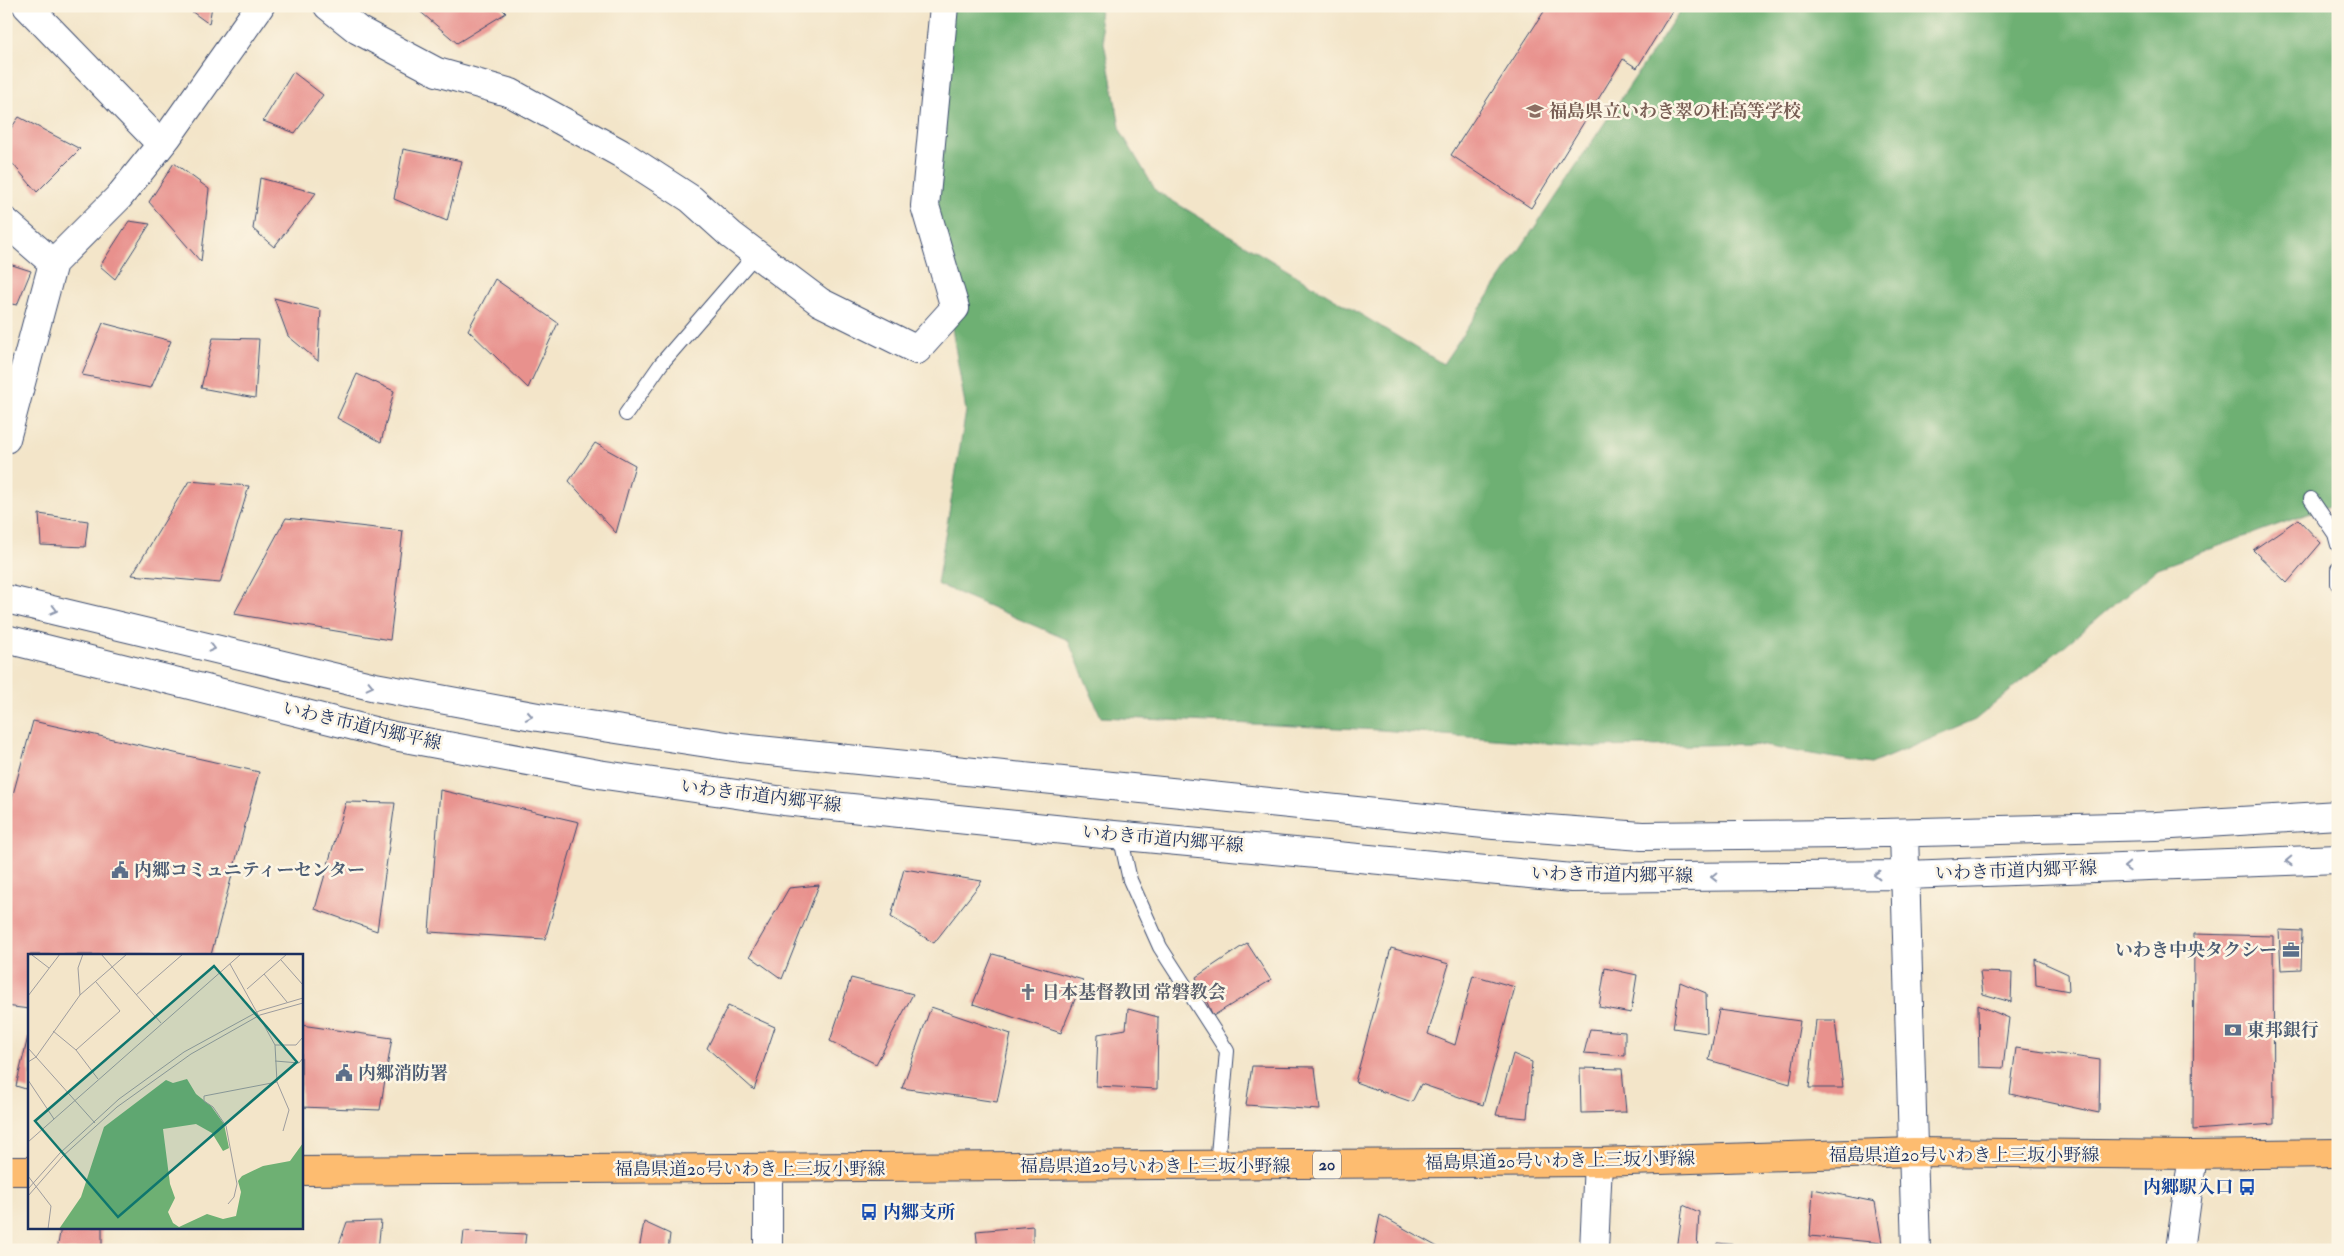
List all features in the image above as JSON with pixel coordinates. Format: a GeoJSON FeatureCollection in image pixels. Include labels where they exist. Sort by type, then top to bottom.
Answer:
{"type":"FeatureCollection","features":[{"type":"Feature","properties":{"kind":"main road","name":"福島県道20号いわき上三坂小野線"},"geometry":{"type":"LineString","coordinates":[[302,1171],[1598,1162],[1913,1152],[2193,1155],[2338,1153]]}},
{"type":"Feature","properties":{"kind":"main road"},"geometry":{"type":"LineString","coordinates":[[6,1171],[28,1171]]}},
{"type":"Feature","properties":{"kind":"street"},"geometry":{"type":"LineString","coordinates":[[27,6],[161,144]]}},
{"type":"Feature","properties":{"kind":"street"},"geometry":{"type":"LineString","coordinates":[[6,439],[53,263],[119,197],[161,144],[260,6]]}},
{"type":"Feature","properties":{"kind":"street"},"geometry":{"type":"LineString","coordinates":[[328,6],[358,30],[437,72],[511,93],[620,153],[691,199],[756,254],[820,302],[917,350],[955,308],[925,206],[944,6]]}},
{"type":"Feature","properties":{"kind":"street"},"geometry":{"type":"LineString","coordinates":[[6,222],[53,263]]}},
{"type":"Feature","properties":{"kind":"street"},"geometry":{"type":"LineString","coordinates":[[6,599],[375,687],[538,717],[740,748],[1494,825],[1642,836],[1904,833],[2156,826],[2338,815]]}},
{"type":"Feature","properties":{"kind":"street","name":"いわき市道内郷平線"},"geometry":{"type":"LineString","coordinates":[[6,639],[394,736],[598,774],[784,801],[1120,836],[1572,878],[1906,875],[2338,859]]}},
{"type":"Feature","properties":{"kind":"street"},"geometry":{"type":"LineString","coordinates":[[1904,833],[1916,1250]]}},
{"type":"Feature","properties":{"kind":"street"},"geometry":{"type":"LineString","coordinates":[[2180,1250],[2193,1155]]}},
{"type":"Feature","properties":{"kind":"street"},"geometry":{"type":"LineString","coordinates":[[1594,1250],[1598,1162]]}},
{"type":"Feature","properties":{"kind":"street"},"geometry":{"type":"LineString","coordinates":[[768,1169],[768,1250]]}},
{"type":"Feature","properties":{"kind":"lane"},"geometry":{"type":"LineString","coordinates":[[626,414],[661,364],[756,254]]}},
{"type":"Feature","properties":{"kind":"lane"},"geometry":{"type":"LineString","coordinates":[[2311,499],[2335,534],[2338,545]]}},
{"type":"Feature","properties":{"kind":"lane"},"geometry":{"type":"LineString","coordinates":[[2338,570],[2338,584]]}},
{"type":"Feature","properties":{"kind":"lane"},"geometry":{"type":"LineString","coordinates":[[1120,836],[1130,880],[1160,947],[1227,1051],[1217,1166]]}},
{"type":"Feature","properties":{"kind":"green space"},"geometry":{"type":"Polygon","coordinates":[[[951,6],[1101,6],[1099,16],[1121,132],[1156,191],[1443,364],[1683,6],[2338,6],[2338,503],[2158,568],[1975,720],[1871,764],[1752,744],[1595,747],[1381,730],[1101,717],[1068,640],[937,584],[966,411],[934,223],[951,6]]]}},
{"type":"Feature","properties":{"kind":"building"},"geometry":{"type":"Polygon","coordinates":[[[184,6],[212,6],[209,24],[184,6]]]}},
{"type":"Feature","properties":{"kind":"building"},"geometry":{"type":"Polygon","coordinates":[[[417,6],[499,6],[506,13],[457,43],[416,8],[417,6]]]}},
{"type":"Feature","properties":{"kind":"building","name":"福島県立いわき翠の杜高等学校"},"geometry":{"type":"Polygon","coordinates":[[[1539,6],[1675,6],[1637,68],[1623,59],[1531,208],[1451,155],[1545,10],[1539,6]]]}},
{"type":"Feature","properties":{"kind":"building"},"geometry":{"type":"Polygon","coordinates":[[[293,72],[323,95],[295,133],[263,121],[293,72]]]}},
{"type":"Feature","properties":{"kind":"building"},"geometry":{"type":"Polygon","coordinates":[[[19,117],[80,149],[37,192],[6,156],[6,135],[19,117]]]}},
{"type":"Feature","properties":{"kind":"building"},"geometry":{"type":"Polygon","coordinates":[[[403,149],[462,161],[447,221],[394,199],[403,149]]]}},
{"type":"Feature","properties":{"kind":"building"},"geometry":{"type":"Polygon","coordinates":[[[174,163],[209,189],[201,262],[149,202],[174,163]]]}},
{"type":"Feature","properties":{"kind":"building"},"geometry":{"type":"Polygon","coordinates":[[[260,178],[316,193],[274,247],[253,229],[260,178]]]}},
{"type":"Feature","properties":{"kind":"building"},"geometry":{"type":"Polygon","coordinates":[[[129,221],[150,224],[115,279],[100,266],[129,221]]]}},
{"type":"Feature","properties":{"kind":"building"},"geometry":{"type":"Polygon","coordinates":[[[6,263],[31,271],[17,305],[6,303],[6,263]]]}},
{"type":"Feature","properties":{"kind":"building"},"geometry":{"type":"Polygon","coordinates":[[[495,279],[558,323],[528,388],[468,330],[495,279]]]}},
{"type":"Feature","properties":{"kind":"building"},"geometry":{"type":"Polygon","coordinates":[[[274,298],[321,310],[318,361],[288,336],[274,298]]]}},
{"type":"Feature","properties":{"kind":"building"},"geometry":{"type":"Polygon","coordinates":[[[103,323],[171,341],[151,388],[82,375],[103,323]]]}},
{"type":"Feature","properties":{"kind":"building"},"geometry":{"type":"Polygon","coordinates":[[[213,338],[259,339],[255,398],[201,388],[213,338]]]}},
{"type":"Feature","properties":{"kind":"building"},"geometry":{"type":"Polygon","coordinates":[[[357,374],[394,391],[381,442],[337,418],[357,374]]]}},
{"type":"Feature","properties":{"kind":"building"},"geometry":{"type":"Polygon","coordinates":[[[595,443],[635,465],[616,533],[569,481],[595,443]]]}},
{"type":"Feature","properties":{"kind":"building"},"geometry":{"type":"Polygon","coordinates":[[[189,481],[249,486],[220,583],[132,575],[189,481]]]}},
{"type":"Feature","properties":{"kind":"building"},"geometry":{"type":"Polygon","coordinates":[[[39,514],[88,521],[85,547],[41,545],[39,514]]]}},
{"type":"Feature","properties":{"kind":"building"},"geometry":{"type":"Polygon","coordinates":[[[286,518],[403,531],[390,640],[234,614],[286,518]]]}},
{"type":"Feature","properties":{"kind":"building"},"geometry":{"type":"Polygon","coordinates":[[[2298,519],[2321,543],[2287,583],[2253,550],[2298,519]]]}},
{"type":"Feature","properties":{"kind":"building","name":"内郷コミュニティーセンター"},"geometry":{"type":"Polygon","coordinates":[[[33,721],[259,772],[211,954],[28,954],[28,1009],[6,1006],[6,820],[33,721]]]}},
{"type":"Feature","properties":{"kind":"building"},"geometry":{"type":"Polygon","coordinates":[[[440,790],[579,822],[545,939],[429,932],[440,790]]]}},
{"type":"Feature","properties":{"kind":"building"},"geometry":{"type":"Polygon","coordinates":[[[346,802],[395,803],[377,931],[315,909],[346,802]]]}},
{"type":"Feature","properties":{"kind":"building"},"geometry":{"type":"Polygon","coordinates":[[[904,869],[982,881],[934,943],[891,917],[904,869]]]}},
{"type":"Feature","properties":{"kind":"building"},"geometry":{"type":"Polygon","coordinates":[[[819,885],[782,979],[750,956],[789,888],[819,885]]]}},
{"type":"Feature","properties":{"kind":"building","name":"いわき中央タクシー"},"geometry":{"type":"Polygon","coordinates":[[[2279,930],[2302,931],[2301,969],[2281,970],[2279,930]]]}},
{"type":"Feature","properties":{"kind":"building","name":"東邦銀行"},"geometry":{"type":"Polygon","coordinates":[[[2194,934],[2273,936],[2274,1124],[2193,1130],[2194,934]]]}},
{"type":"Feature","properties":{"kind":"building"},"geometry":{"type":"Polygon","coordinates":[[[1247,943],[1271,980],[1213,1016],[1196,977],[1247,943]]]}},
{"type":"Feature","properties":{"kind":"building"},"geometry":{"type":"Polygon","coordinates":[[[1391,948],[1449,964],[1428,1034],[1455,1045],[1473,975],[1515,987],[1483,1105],[1421,1084],[1412,1102],[1355,1082],[1391,948]]]}},
{"type":"Feature","properties":{"kind":"building","name":"日本基督教団 常磐教会"},"geometry":{"type":"Polygon","coordinates":[[[993,954],[1083,980],[1061,1033],[973,1004],[993,954]]]}},
{"type":"Feature","properties":{"kind":"building"},"geometry":{"type":"Polygon","coordinates":[[[2035,959],[2068,974],[2069,991],[2036,985],[2035,959]]]}},
{"type":"Feature","properties":{"kind":"building"},"geometry":{"type":"Polygon","coordinates":[[[1605,968],[1637,975],[1631,1013],[1599,1007],[1605,968]]]}},
{"type":"Feature","properties":{"kind":"building"},"geometry":{"type":"Polygon","coordinates":[[[1980,972],[2012,973],[2011,1002],[1983,994],[1980,972]]]}},
{"type":"Feature","properties":{"kind":"building"},"geometry":{"type":"Polygon","coordinates":[[[851,978],[913,994],[876,1064],[830,1041],[851,978]]]}},
{"type":"Feature","properties":{"kind":"building"},"geometry":{"type":"Polygon","coordinates":[[[1680,982],[1706,993],[1707,1033],[1673,1028],[1680,982]]]}},
{"type":"Feature","properties":{"kind":"building"},"geometry":{"type":"Polygon","coordinates":[[[1978,1005],[2009,1018],[2003,1068],[1979,1067],[1978,1005]]]}},
{"type":"Feature","properties":{"kind":"building"},"geometry":{"type":"Polygon","coordinates":[[[728,1006],[775,1027],[754,1090],[707,1048],[728,1006]]]}},
{"type":"Feature","properties":{"kind":"building"},"geometry":{"type":"Polygon","coordinates":[[[931,1007],[1011,1034],[997,1102],[902,1088],[931,1007]]]}},
{"type":"Feature","properties":{"kind":"building"},"geometry":{"type":"Polygon","coordinates":[[[1128,1009],[1158,1017],[1157,1089],[1096,1086],[1098,1034],[1126,1029],[1128,1009]]]}},
{"type":"Feature","properties":{"kind":"building"},"geometry":{"type":"Polygon","coordinates":[[[1719,1010],[1800,1021],[1790,1084],[1709,1060],[1719,1010]]]}},
{"type":"Feature","properties":{"kind":"building"},"geometry":{"type":"Polygon","coordinates":[[[1816,1020],[1835,1020],[1843,1088],[1809,1088],[1816,1020]]]}},
{"type":"Feature","properties":{"kind":"building","name":"内郷消防署"},"geometry":{"type":"Polygon","coordinates":[[[302,1025],[392,1038],[380,1110],[302,1107],[302,1025]]]}},
{"type":"Feature","properties":{"kind":"building"},"geometry":{"type":"Polygon","coordinates":[[[1590,1029],[1625,1032],[1625,1056],[1584,1053],[1590,1029]]]}},
{"type":"Feature","properties":{"kind":"building"},"geometry":{"type":"Polygon","coordinates":[[[28,1037],[28,1090],[16,1086],[28,1037]]]}},
{"type":"Feature","properties":{"kind":"building"},"geometry":{"type":"Polygon","coordinates":[[[2016,1048],[2100,1060],[2099,1113],[2010,1094],[2016,1048]]]}},
{"type":"Feature","properties":{"kind":"building"},"geometry":{"type":"Polygon","coordinates":[[[1513,1054],[1532,1062],[1527,1118],[1496,1115],[1513,1054]]]}},
{"type":"Feature","properties":{"kind":"building"},"geometry":{"type":"Polygon","coordinates":[[[1252,1066],[1315,1067],[1320,1110],[1246,1105],[1252,1066]]]}},
{"type":"Feature","properties":{"kind":"building"},"geometry":{"type":"Polygon","coordinates":[[[1580,1068],[1622,1069],[1626,1112],[1581,1113],[1580,1068]]]}},
{"type":"Feature","properties":{"kind":"building"},"geometry":{"type":"Polygon","coordinates":[[[1813,1189],[1875,1202],[1882,1243],[1810,1236],[1813,1189]]]}},
{"type":"Feature","properties":{"kind":"building"},"geometry":{"type":"Polygon","coordinates":[[[1683,1205],[1699,1212],[1697,1250],[1677,1250],[1683,1205]]]}},
{"type":"Feature","properties":{"kind":"building"},"geometry":{"type":"Polygon","coordinates":[[[1380,1215],[1443,1250],[1373,1250],[1380,1215]]]}},
{"type":"Feature","properties":{"kind":"building"},"geometry":{"type":"Polygon","coordinates":[[[381,1221],[378,1250],[337,1250],[347,1222],[381,1221]]]}},
{"type":"Feature","properties":{"kind":"building"},"geometry":{"type":"Polygon","coordinates":[[[644,1222],[670,1234],[668,1250],[639,1250],[644,1222]]]}},
{"type":"Feature","properties":{"kind":"building"},"geometry":{"type":"Polygon","coordinates":[[[1033,1226],[1033,1250],[978,1250],[976,1231],[1033,1226]]]}},
{"type":"Feature","properties":{"kind":"building"},"geometry":{"type":"Polygon","coordinates":[[[61,1228],[102,1228],[102,1250],[57,1250],[61,1228]]]}},
{"type":"Feature","properties":{"kind":"building"},"geometry":{"type":"Polygon","coordinates":[[[464,1231],[526,1234],[524,1250],[462,1250],[464,1231]]]}},
{"type":"Feature","properties":{"kind":"building"},"geometry":{"type":"Polygon","coordinates":[[[1717,1243],[1771,1248],[1771,1250],[1716,1250],[1717,1243]]]}},
{"type":"Feature","properties":{"kind":"place","name":"福島県立いわき翠の杜高等学校"},"geometry":{"type":"Point","coordinates":[1535,111]}},
{"type":"Feature","properties":{"kind":"place","name":"内郷コミュニティーセンター"},"geometry":{"type":"Point","coordinates":[120,870]}},
{"type":"Feature","properties":{"kind":"place","name":"いわき中央タクシー"},"geometry":{"type":"Point","coordinates":[2291,950]}},
{"type":"Feature","properties":{"kind":"place","name":"日本基督教団 常磐教会"},"geometry":{"type":"Point","coordinates":[1028,992]}},
{"type":"Feature","properties":{"kind":"place","name":"東邦銀行"},"geometry":{"type":"Point","coordinates":[2233,1030]}},
{"type":"Feature","properties":{"kind":"place","name":"内郷消防署"},"geometry":{"type":"Point","coordinates":[344,1073]}},
{"type":"Feature","properties":{"kind":"place","name":"内郷駅入口"},"geometry":{"type":"Point","coordinates":[2247,1187]}},
{"type":"Feature","properties":{"kind":"place","name":"内郷支所"},"geometry":{"type":"Point","coordinates":[869,1212]}}]}
